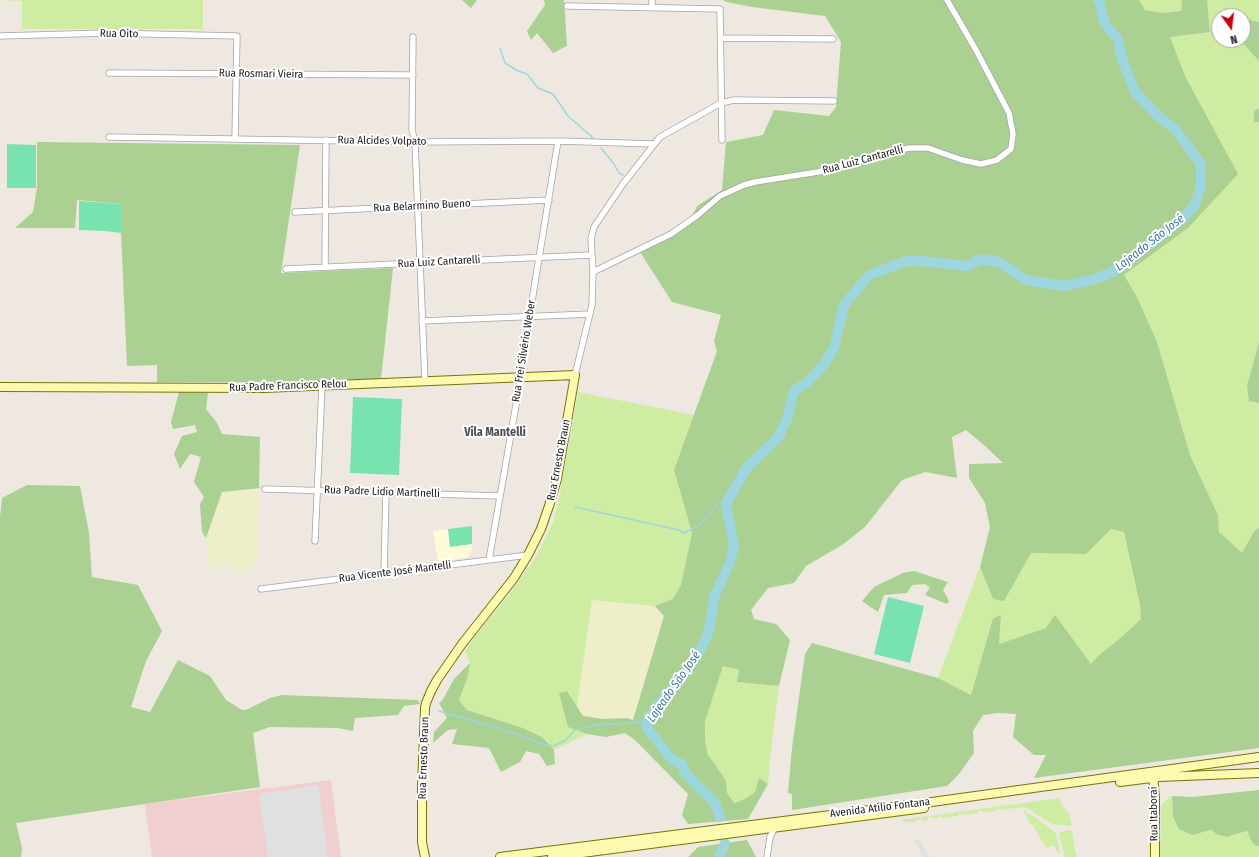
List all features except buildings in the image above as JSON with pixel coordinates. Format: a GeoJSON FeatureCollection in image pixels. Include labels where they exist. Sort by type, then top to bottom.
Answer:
{"type":"FeatureCollection","features":[{"type":"Feature","properties":{"kind":"street"},"geometry":{"type":"LineString","coordinates":[[652,0],[652,8]]}},
{"type":"Feature","properties":{"kind":"street","name":"Rua Luiz Cantarelli"},"geometry":{"type":"LineString","coordinates":[[593,272],[671,234],[698,215],[720,196],[744,185],[818,172],[892,151],[910,148],[928,148],[962,160],[981,164],[997,160],[1011,149],[1013,134],[1008,113],[976,50],[947,0]]}},
{"type":"Feature","properties":{"kind":"street"},"geometry":{"type":"LineString","coordinates":[[567,6],[720,9],[722,140]]}},
{"type":"Feature","properties":{"kind":"street","name":"Rua Oito"},"geometry":{"type":"LineString","coordinates":[[0,36],[106,33],[237,36],[237,74]]}},
{"type":"Feature","properties":{"kind":"street"},"geometry":{"type":"LineString","coordinates":[[413,37],[412,130],[414,142],[425,381]]}},
{"type":"Feature","properties":{"kind":"street"},"geometry":{"type":"LineString","coordinates":[[721,38],[833,39]]}},
{"type":"Feature","properties":{"kind":"street","name":"Rua Rosmari Vieira"},"geometry":{"type":"LineString","coordinates":[[109,72],[413,76]]}},
{"type":"Feature","properties":{"kind":"street"},"geometry":{"type":"LineString","coordinates":[[235,138],[237,74]]}},
{"type":"Feature","properties":{"kind":"street"},"geometry":{"type":"LineString","coordinates":[[721,103],[734,100],[834,101]]}},
{"type":"Feature","properties":{"kind":"street","name":"Rua Ernesto Braun"},"geometry":{"type":"LineString","coordinates":[[425,857],[422,842],[422,787],[425,708],[437,680],[462,644],[514,578],[541,529],[557,479],[575,375],[592,305],[593,272],[591,239],[596,222],[623,184],[660,137],[721,103]]}},
{"type":"Feature","properties":{"kind":"street","name":"Rua Alcides Volpato"},"geometry":{"type":"LineString","coordinates":[[109,137],[414,142],[558,141],[654,144]]}},
{"type":"Feature","properties":{"kind":"street"},"geometry":{"type":"LineString","coordinates":[[325,267],[326,140]]}},
{"type":"Feature","properties":{"kind":"street","name":"Rua Frei Silvério Weber"},"geometry":{"type":"LineString","coordinates":[[489,560],[521,376],[558,141]]}},
{"type":"Feature","properties":{"kind":"street","name":"Rua Belarmino Bueno"},"geometry":{"type":"LineString","coordinates":[[295,212],[549,200]]}},
{"type":"Feature","properties":{"kind":"street","name":"Rua Luiz Cantarelli"},"geometry":{"type":"LineString","coordinates":[[286,269],[591,256]]}},
{"type":"Feature","properties":{"kind":"street"},"geometry":{"type":"LineString","coordinates":[[422,321],[590,314]]}},
{"type":"Feature","properties":{"kind":"street","name":"Rua Padre Francisco Relou"},"geometry":{"type":"LineString","coordinates":[[0,387],[264,388],[521,376],[575,375]]}},
{"type":"Feature","properties":{"kind":"street"},"geometry":{"type":"LineString","coordinates":[[315,541],[322,386]]}},
{"type":"Feature","properties":{"kind":"street","name":"Rua Padre Lidio Martinelli"},"geometry":{"type":"LineString","coordinates":[[265,489],[500,496]]}},
{"type":"Feature","properties":{"kind":"street"},"geometry":{"type":"LineString","coordinates":[[384,573],[386,492]]}},
{"type":"Feature","properties":{"kind":"street","name":"Rua Vicente José Mantelli"},"geometry":{"type":"LineString","coordinates":[[261,589],[528,555]]}},
{"type":"Feature","properties":{"kind":"street","name":"Avenida Atílio Fontana"},"geometry":{"type":"LineString","coordinates":[[1153,774],[1259,757]]}},
{"type":"Feature","properties":{"kind":"street","name":"Avenida Atílio Fontana"},"geometry":{"type":"LineString","coordinates":[[552,857],[1126,776],[1153,774],[1259,774]]}},
{"type":"Feature","properties":{"kind":"street","name":"Rua Itaboraí"},"geometry":{"type":"LineString","coordinates":[[1153,774],[1155,857]]}},
{"type":"Feature","properties":{"kind":"street"},"geometry":{"type":"LineString","coordinates":[[767,857],[770,837],[776,825]]}},
{"type":"Feature","properties":{"kind":"street","name":"Avenida Atílio Fontana"},"geometry":{"type":"LineString","coordinates":[[500,857],[776,825]]}},
{"type":"Feature","properties":{"kind":"shaded area"},"geometry":{"type":"Polygon","coordinates":[[[472,526],[471,552],[468,557],[438,563],[433,531],[472,526]]]}},
{"type":"Feature","properties":{"kind":"shaded area"},"geometry":{"type":"Polygon","coordinates":[[[331,780],[341,857],[152,857],[145,804],[331,780]]]}},
{"type":"Feature","properties":{"kind":"shaded area"},"geometry":{"type":"Polygon","coordinates":[[[318,785],[328,857],[268,857],[259,794],[318,785]]]}},
{"type":"Feature","properties":{"kind":"shaded area"},"geometry":{"type":"Polygon","coordinates":[[[919,839],[929,857],[923,857],[914,841],[919,839]]]}},
{"type":"Feature","properties":{"kind":"green space"},"geometry":{"type":"Polygon","coordinates":[[[0,0],[203,0],[203,29],[22,29],[22,1],[0,0]]]}},
{"type":"Feature","properties":{"kind":"green space"},"geometry":{"type":"Polygon","coordinates":[[[462,0],[477,0],[471,8],[462,0]]]}},
{"type":"Feature","properties":{"kind":"green space"},"geometry":{"type":"Polygon","coordinates":[[[544,0],[564,0],[567,46],[553,53],[537,33],[531,40],[527,31],[545,5],[544,0]]]}},
{"type":"Feature","properties":{"kind":"green space"},"geometry":{"type":"Polygon","coordinates":[[[723,0],[1139,0],[1145,10],[1163,13],[1181,11],[1182,0],[1207,0],[1210,32],[1170,37],[1186,78],[1238,174],[1188,228],[1124,275],[1137,297],[1157,342],[1190,455],[1218,515],[1219,532],[1242,553],[1255,530],[1259,528],[1259,748],[1034,778],[1046,755],[1034,755],[1013,737],[1016,714],[998,713],[983,715],[973,731],[974,753],[959,774],[947,786],[792,810],[792,794],[788,793],[792,748],[805,654],[812,643],[938,678],[971,695],[993,618],[1001,615],[999,644],[1046,628],[1055,615],[1091,664],[1099,655],[1141,619],[1140,605],[1124,532],[1111,529],[1086,554],[1031,553],[1004,601],[993,599],[980,567],[990,527],[985,503],[969,478],[969,464],[1003,463],[966,430],[952,437],[957,478],[925,472],[902,480],[865,527],[842,545],[806,566],[794,583],[768,588],[751,610],[754,619],[776,624],[790,640],[779,686],[737,682],[739,670],[723,666],[705,721],[705,741],[708,755],[726,781],[727,793],[734,803],[745,799],[755,792],[759,778],[768,784],[748,819],[688,824],[682,815],[688,794],[635,740],[625,733],[606,737],[587,734],[568,727],[559,693],[567,691],[583,716],[604,719],[627,718],[633,720],[664,616],[655,606],[673,599],[681,585],[692,533],[674,470],[717,351],[714,341],[721,315],[672,302],[640,252],[691,218],[697,206],[722,190],[726,142],[763,135],[774,110],[829,116],[836,107],[841,42],[825,16],[752,7],[726,2],[723,0]]]}},
{"type":"Feature","properties":{"kind":"green space"},"geometry":{"type":"Polygon","coordinates":[[[1139,0],[1182,0],[1181,11],[1163,13],[1145,10],[1139,0]]]}},
{"type":"Feature","properties":{"kind":"green space"},"geometry":{"type":"Polygon","coordinates":[[[1207,0],[1259,0],[1259,22],[1251,20],[1251,8],[1211,8],[1211,48],[1247,48],[1259,61],[1259,108],[1254,111],[1254,121],[1259,122],[1259,342],[1247,386],[1249,401],[1259,403],[1259,528],[1255,530],[1242,554],[1219,532],[1218,515],[1190,455],[1157,342],[1137,297],[1124,275],[1188,228],[1186,78],[1170,37],[1210,32],[1207,0]]]}},
{"type":"Feature","properties":{"kind":"green space"},"geometry":{"type":"Polygon","coordinates":[[[1251,20],[1259,22],[1259,61],[1247,48],[1251,48],[1251,20]]]}},
{"type":"Feature","properties":{"kind":"green space"},"geometry":{"type":"Polygon","coordinates":[[[1259,108],[1259,122],[1254,122],[1254,111],[1259,108]]]}},
{"type":"Feature","properties":{"kind":"green space"},"geometry":{"type":"Polygon","coordinates":[[[37,142],[300,145],[281,273],[393,268],[381,379],[264,382],[157,382],[157,365],[127,366],[121,204],[77,200],[75,228],[15,228],[33,212],[37,188],[37,142]]]}},
{"type":"Feature","properties":{"kind":"green space"},"geometry":{"type":"Polygon","coordinates":[[[7,144],[36,145],[36,188],[7,188],[7,144]]]}},
{"type":"Feature","properties":{"kind":"green space"},"geometry":{"type":"Polygon","coordinates":[[[79,201],[121,204],[121,233],[79,230],[79,201]]]}},
{"type":"Feature","properties":{"kind":"green space"},"geometry":{"type":"Polygon","coordinates":[[[1259,342],[1259,403],[1249,401],[1247,386],[1259,342]]]}},
{"type":"Feature","properties":{"kind":"green space"},"geometry":{"type":"Polygon","coordinates":[[[179,392],[208,393],[206,409],[217,423],[222,434],[260,437],[260,488],[222,492],[206,538],[202,532],[200,504],[204,497],[194,482],[201,457],[190,454],[180,469],[174,454],[182,436],[197,432],[195,425],[173,429],[171,422],[179,392]]]}},
{"type":"Feature","properties":{"kind":"green space"},"geometry":{"type":"Polygon","coordinates":[[[578,392],[694,415],[674,470],[692,533],[681,585],[673,599],[655,606],[592,600],[577,707],[567,691],[568,727],[587,734],[554,750],[542,737],[523,728],[467,710],[459,700],[468,676],[470,663],[465,651],[534,560],[553,523],[559,499],[578,392]]]}},
{"type":"Feature","properties":{"kind":"green space"},"geometry":{"type":"Polygon","coordinates":[[[353,397],[402,399],[399,475],[350,473],[353,397]]]}},
{"type":"Feature","properties":{"kind":"green space"},"geometry":{"type":"Polygon","coordinates":[[[27,485],[80,486],[89,533],[92,577],[138,585],[162,631],[146,661],[131,707],[150,712],[178,660],[210,676],[226,700],[242,710],[246,710],[270,698],[282,695],[418,700],[420,704],[404,706],[398,715],[355,718],[353,731],[338,728],[270,727],[253,733],[260,787],[16,823],[22,848],[21,857],[0,857],[0,517],[2,498],[27,485]]]}},
{"type":"Feature","properties":{"kind":"green space"},"geometry":{"type":"Polygon","coordinates":[[[260,488],[257,565],[237,575],[234,565],[209,568],[206,538],[221,492],[260,488]]]}},
{"type":"Feature","properties":{"kind":"green space"},"geometry":{"type":"Polygon","coordinates":[[[472,526],[472,544],[450,547],[448,529],[472,526]]]}},
{"type":"Feature","properties":{"kind":"green space"},"geometry":{"type":"Polygon","coordinates":[[[1111,529],[1124,532],[1140,605],[1141,619],[1099,655],[1091,664],[1046,628],[999,644],[1001,615],[993,618],[971,695],[938,678],[980,567],[993,599],[1031,553],[1086,554],[1111,529]]]}},
{"type":"Feature","properties":{"kind":"green space"},"geometry":{"type":"Polygon","coordinates":[[[914,571],[948,582],[943,590],[949,601],[947,604],[925,595],[930,588],[925,584],[912,585],[907,593],[884,595],[878,612],[862,601],[874,587],[903,573],[914,571]]]}},
{"type":"Feature","properties":{"kind":"green space"},"geometry":{"type":"Polygon","coordinates":[[[888,597],[924,606],[910,663],[874,654],[888,597]]]}},
{"type":"Feature","properties":{"kind":"green space"},"geometry":{"type":"Polygon","coordinates":[[[592,599],[655,606],[664,616],[633,720],[627,718],[604,719],[583,716],[577,707],[592,599]]]}},
{"type":"Feature","properties":{"kind":"green space"},"geometry":{"type":"Polygon","coordinates":[[[470,663],[468,676],[459,700],[467,710],[523,728],[542,737],[554,750],[555,764],[547,766],[539,754],[526,751],[520,762],[501,772],[489,748],[452,744],[457,729],[448,730],[433,743],[434,732],[447,718],[439,703],[442,701],[454,679],[470,663]]]}},
{"type":"Feature","properties":{"kind":"green space"},"geometry":{"type":"Polygon","coordinates":[[[723,666],[739,670],[737,682],[779,686],[768,784],[759,778],[755,792],[745,799],[734,803],[727,793],[726,781],[708,755],[705,741],[705,721],[723,666]]]}},
{"type":"Feature","properties":{"kind":"green space"},"geometry":{"type":"Polygon","coordinates":[[[1259,790],[1259,846],[1255,845],[1250,839],[1248,831],[1228,837],[1218,835],[1211,830],[1192,835],[1179,829],[1173,817],[1172,796],[1192,797],[1259,790]]]}},
{"type":"Feature","properties":{"kind":"green space"},"geometry":{"type":"Polygon","coordinates":[[[1172,796],[1173,817],[1192,835],[1211,830],[1218,835],[1228,837],[1248,831],[1255,845],[1259,846],[1259,857],[1160,857],[1161,805],[1172,796]]]}},
{"type":"Feature","properties":{"kind":"green space"},"geometry":{"type":"Polygon","coordinates":[[[1059,798],[1069,814],[1072,825],[1052,824],[1027,808],[1022,807],[1000,810],[996,809],[996,811],[978,811],[978,813],[958,814],[958,816],[943,818],[942,816],[934,819],[933,817],[928,817],[928,820],[922,821],[921,819],[913,822],[905,822],[901,820],[1059,798]]]}},
{"type":"Feature","properties":{"kind":"green space"},"geometry":{"type":"Polygon","coordinates":[[[1023,810],[1042,822],[1056,834],[1060,854],[1053,845],[1046,848],[1023,810]]]}},
{"type":"Feature","properties":{"kind":"green space"},"geometry":{"type":"Polygon","coordinates":[[[1071,830],[1077,857],[1065,857],[1059,835],[1061,832],[1071,830]]]}},
{"type":"Feature","properties":{"kind":"green space"},"geometry":{"type":"Polygon","coordinates":[[[747,840],[756,857],[688,857],[698,847],[747,840]]]}},
{"type":"Feature","properties":{"kind":"waterway","name":"Lajeado São José"},"geometry":{"type":"LineString","coordinates":[[720,817],[715,803],[685,773],[682,764],[672,760],[647,728],[648,717],[678,682],[700,651],[709,631],[714,597],[729,565],[734,546],[726,504],[747,467],[778,438],[787,419],[794,391],[808,382],[825,363],[834,348],[844,305],[869,275],[906,261],[922,261],[968,266],[980,259],[999,262],[1026,280],[1063,286],[1092,280],[1115,271],[1181,220],[1194,206],[1201,187],[1201,164],[1175,129],[1158,116],[1135,92],[1121,56],[1118,39],[1105,24],[1098,0]]}},
{"type":"Feature","properties":{"kind":"waterway"},"geometry":{"type":"LineString","coordinates":[[500,48],[505,63],[518,71],[527,74],[538,88],[553,94],[568,116],[591,136],[594,141]]}},
{"type":"Feature","properties":{"kind":"waterway"},"geometry":{"type":"LineString","coordinates":[[601,148],[614,164],[619,173],[623,175]]}},
{"type":"Feature","properties":{"kind":"waterway"},"geometry":{"type":"LineString","coordinates":[[575,507],[679,530],[684,533],[699,525],[717,505],[731,495]]}},
{"type":"Feature","properties":{"kind":"waterway"},"geometry":{"type":"LineString","coordinates":[[439,711],[520,735],[541,744],[554,746],[566,740],[575,730],[596,725],[647,722]]}},
{"type":"Feature","properties":{"kind":"waterway","name":"Lajeado São José"},"geometry":{"type":"LineString","coordinates":[[719,857],[725,843]]}},
{"type":"Feature","properties":{"kind":"district","name":"Vila Mantelli"},"geometry":{"type":"Point","coordinates":[495,433]}}]}
